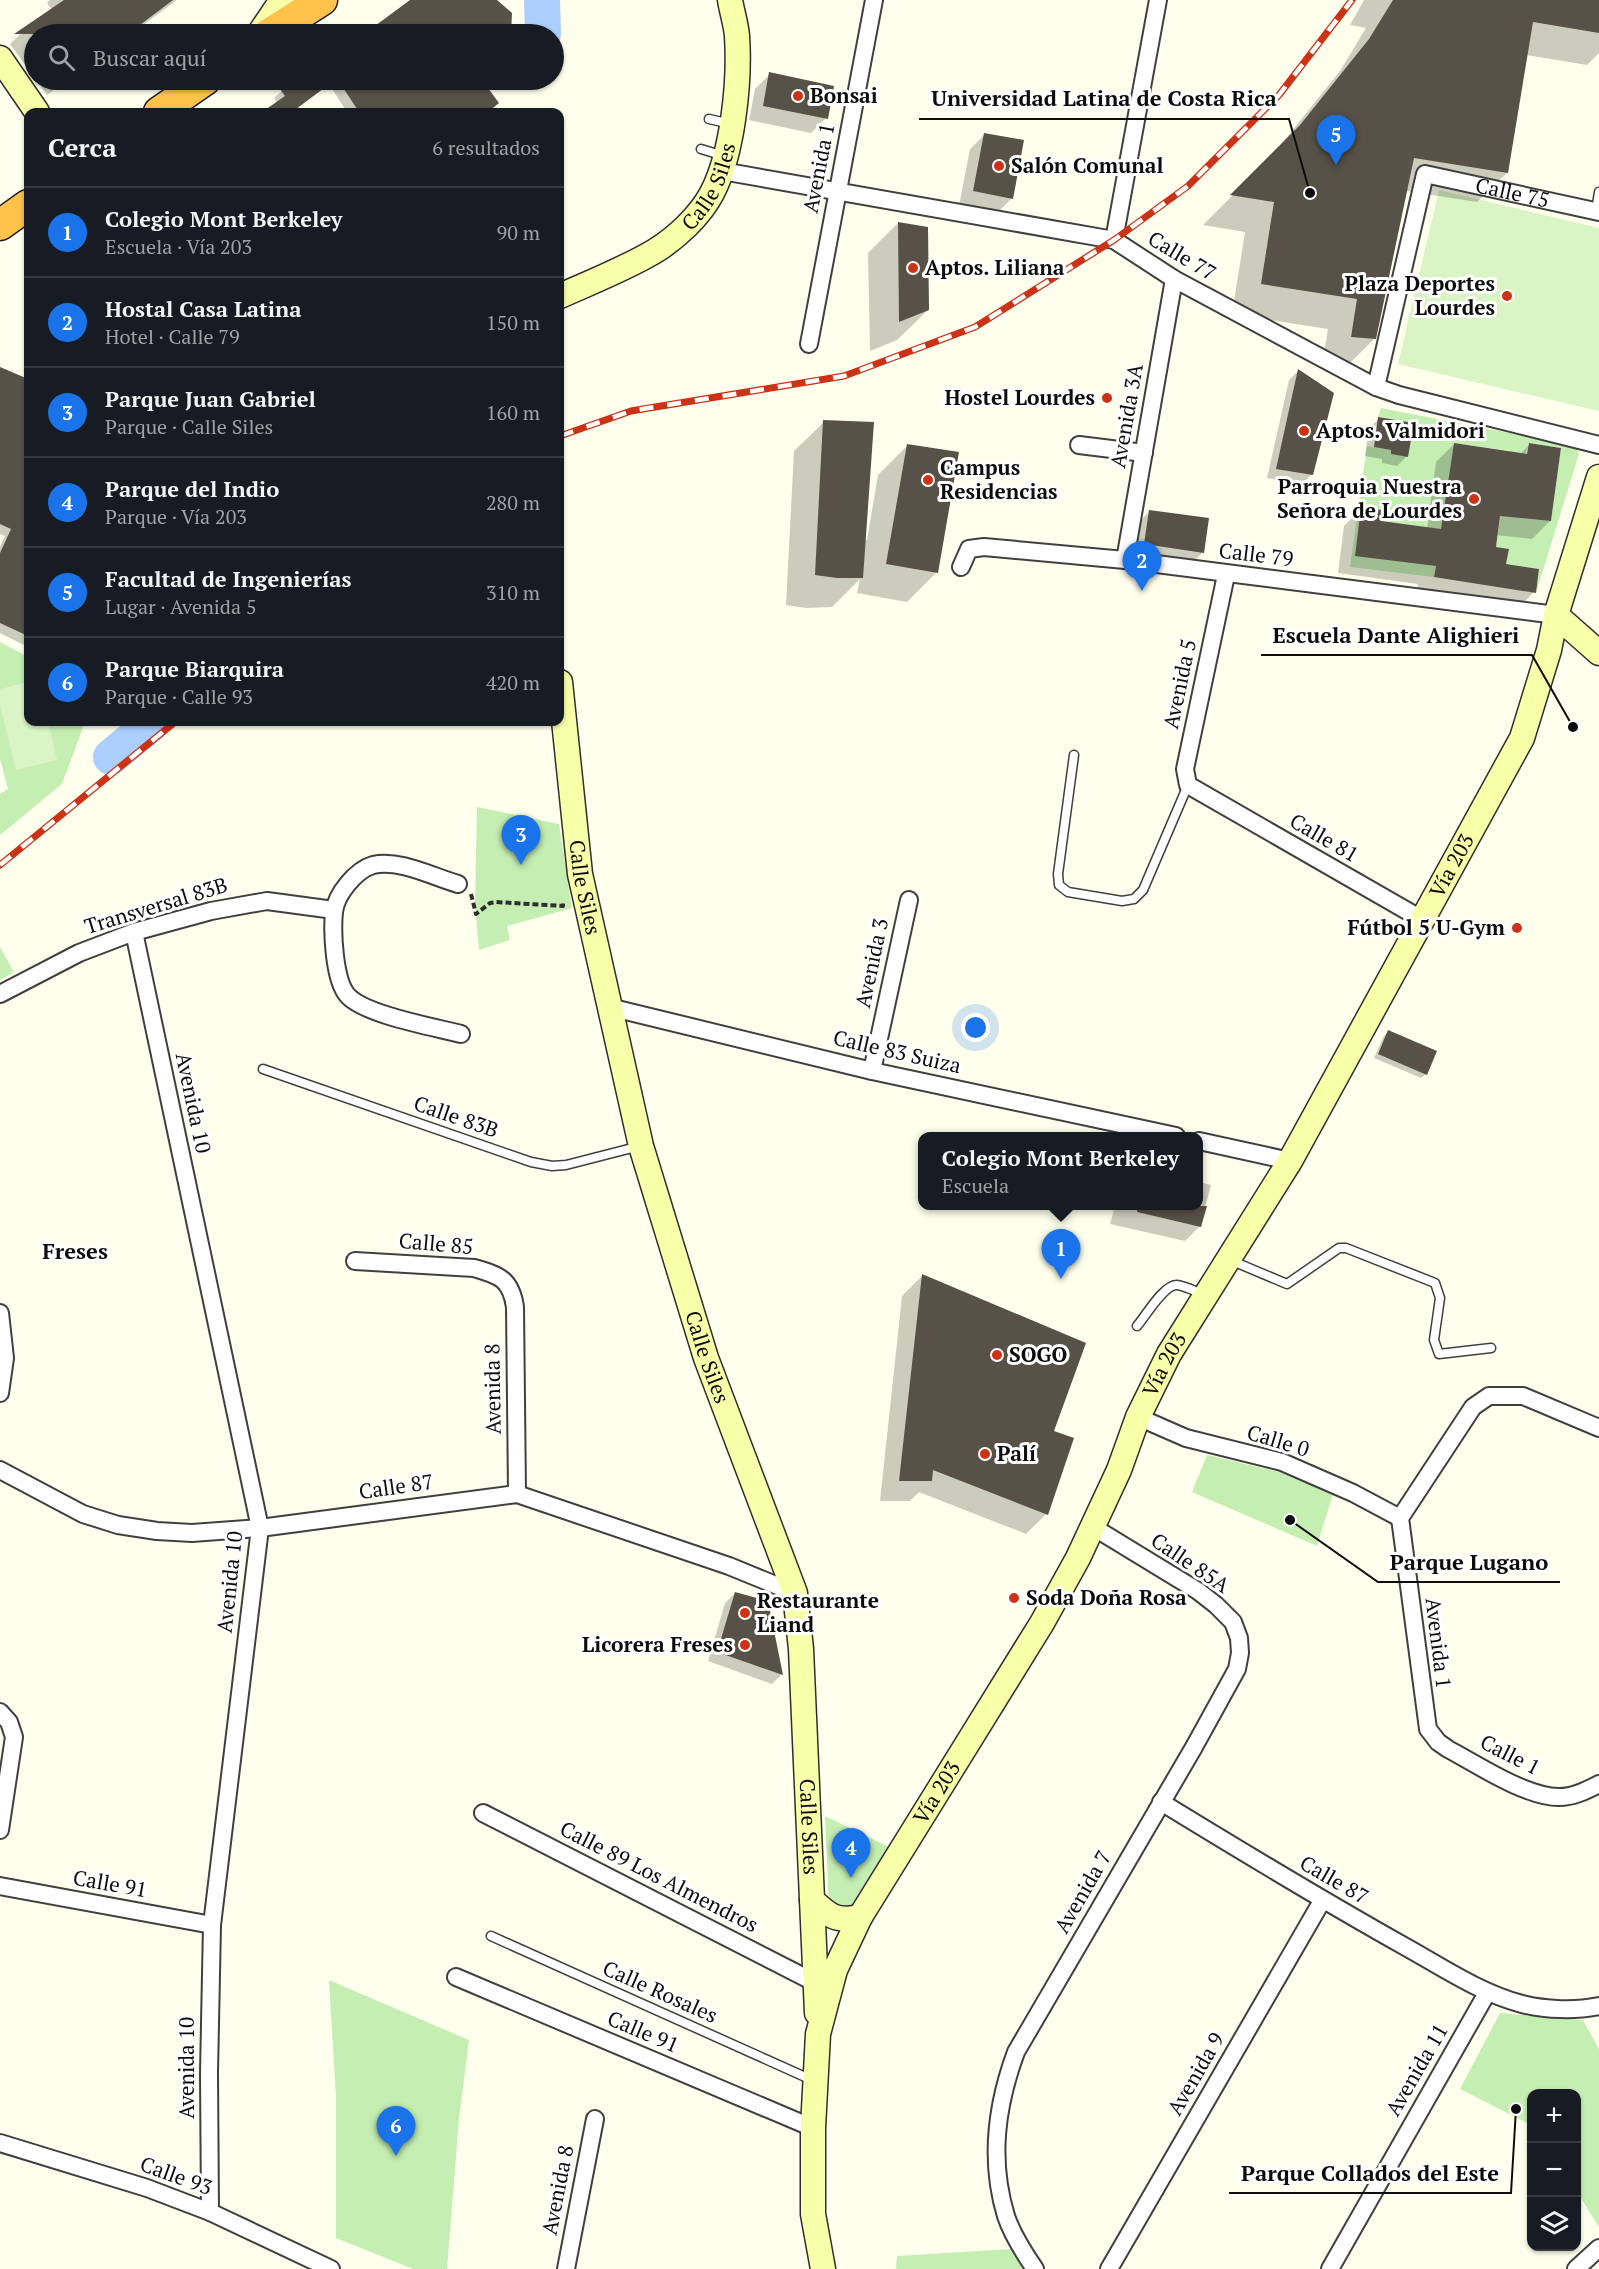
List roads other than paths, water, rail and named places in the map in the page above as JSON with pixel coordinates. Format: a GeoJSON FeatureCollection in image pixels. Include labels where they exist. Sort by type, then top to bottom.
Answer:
{"type":"FeatureCollection","features":[{"type":"Feature","properties":{"kind":"highway"},"geometry":{"type":"LineString","coordinates":[[285,24],[322,0]]}},
{"type":"Feature","properties":{"kind":"highway"},"geometry":{"type":"LineString","coordinates":[[165,108],[191,90]]}},
{"type":"Feature","properties":{"kind":"highway"},"geometry":{"type":"LineString","coordinates":[[0,225],[24,208]]}},
{"type":"Feature","properties":{"kind":"main road"},"geometry":{"type":"LineString","coordinates":[[266,24],[282,0]]}},
{"type":"Feature","properties":{"kind":"main road","name":"Calle Siles"},"geometry":{"type":"LineString","coordinates":[[564,294],[656,250],[696,217],[711,195],[724,164],[720,121],[735,97],[737,36],[730,0]]}},
{"type":"Feature","properties":{"kind":"main road"},"geometry":{"type":"LineString","coordinates":[[0,58],[34,108]]}},
{"type":"Feature","properties":{"kind":"main road","name":"Vía 203"},"geometry":{"type":"LineString","coordinates":[[823,2269],[813,2214],[813,2128],[818,2034],[835,1970],[860,1917],[1042,1623],[1093,1527],[1119,1470],[1138,1417],[1169,1354],[1290,1161],[1522,738],[1599,477]]}},
{"type":"Feature","properties":{"kind":"main road"},"geometry":{"type":"LineString","coordinates":[[1557,615],[1599,653]]}},
{"type":"Feature","properties":{"kind":"main road","name":"Calle Siles"},"geometry":{"type":"LineString","coordinates":[[564,720],[580,874],[641,1146],[706,1358],[795,1593],[801,1649],[818,2034]]}},
{"type":"Feature","properties":{"kind":"main road"},"geometry":{"type":"LineString","coordinates":[[812,1900],[832,1917],[844,1920],[860,1917]]}},
{"type":"Feature","properties":{"kind":"street","name":"Avenida 1"},"geometry":{"type":"LineString","coordinates":[[808,344],[874,0]]}},
{"type":"Feature","properties":{"kind":"street"},"geometry":{"type":"LineString","coordinates":[[1114,240],[1158,0]]}},
{"type":"Feature","properties":{"kind":"street","name":"Calle 77"},"geometry":{"type":"LineString","coordinates":[[724,164],[838,191],[1114,240],[1174,279],[1376,387],[1599,445]]}},
{"type":"Feature","properties":{"kind":"street","name":"Calle 75"},"geometry":{"type":"LineString","coordinates":[[1376,387],[1425,174],[1597,211]]}},
{"type":"Feature","properties":{"kind":"street","name":"Avenida 3A"},"geometry":{"type":"LineString","coordinates":[[1125,560],[1174,279]]}},
{"type":"Feature","properties":{"kind":"street"},"geometry":{"type":"LineString","coordinates":[[1079,445],[1144,453]]}},
{"type":"Feature","properties":{"kind":"street","name":"Calle 79"},"geometry":{"type":"LineString","coordinates":[[961,567],[969,549],[984,547],[1125,560],[1226,575],[1557,615]]}},
{"type":"Feature","properties":{"kind":"street","name":"Avenida 5"},"geometry":{"type":"LineString","coordinates":[[1188,785],[1185,769],[1226,575]]}},
{"type":"Feature","properties":{"kind":"street","name":"Calle 81"},"geometry":{"type":"LineString","coordinates":[[1188,785],[1423,920]]}},
{"type":"Feature","properties":{"kind":"street"},"geometry":{"type":"LineString","coordinates":[[458,884],[403,867],[386,864],[374,866],[353,876],[334,910],[335,956],[339,981],[349,997],[382,1013],[461,1034]]}},
{"type":"Feature","properties":{"kind":"street","name":"Avenida 3"},"geometry":{"type":"LineString","coordinates":[[872,1071],[909,900]]}},
{"type":"Feature","properties":{"kind":"street","name":"Transversal 83B"},"geometry":{"type":"LineString","coordinates":[[0,994],[79,953],[134,932],[211,911],[259,902],[298,904],[334,910]]}},
{"type":"Feature","properties":{"kind":"street","name":"Avenida 10"},"geometry":{"type":"LineString","coordinates":[[134,932],[260,1528],[212,1925],[209,2073],[210,2212]]}},
{"type":"Feature","properties":{"kind":"street","name":"Calle 83 Suiza"},"geometry":{"type":"LineString","coordinates":[[609,1007],[872,1071],[1153,1132]]}},
{"type":"Feature","properties":{"kind":"street"},"geometry":{"type":"LineString","coordinates":[[1203,1142],[1290,1161]]}},
{"type":"Feature","properties":{"kind":"street","name":"Calle 85"},"geometry":{"type":"LineString","coordinates":[[355,1261],[474,1268],[493,1273],[508,1285]]}},
{"type":"Feature","properties":{"kind":"street","name":"Avenida 8"},"geometry":{"type":"LineString","coordinates":[[508,1285],[513,1294],[515,1306],[517,1494]]}},
{"type":"Feature","properties":{"kind":"street"},"geometry":{"type":"LineString","coordinates":[[0,1313],[5,1358],[0,1393]]}},
{"type":"Feature","properties":{"kind":"street"},"geometry":{"type":"LineString","coordinates":[[1400,1518],[1473,1407],[1489,1396],[1523,1396],[1599,1428]]}},
{"type":"Feature","properties":{"kind":"street","name":"Calle 0"},"geometry":{"type":"LineString","coordinates":[[1138,1417],[1186,1438],[1282,1462],[1353,1493],[1400,1518]]}},
{"type":"Feature","properties":{"kind":"street","name":"Calle 87"},"geometry":{"type":"LineString","coordinates":[[0,1470],[83,1514],[118,1525],[192,1533],[260,1528],[517,1494],[729,1566],[795,1593]]}},
{"type":"Feature","properties":{"kind":"street","name":"Avenida 1"},"geometry":{"type":"LineString","coordinates":[[1400,1518],[1424,1715],[1428,1730],[1438,1742]]}},
{"type":"Feature","properties":{"kind":"street","name":"Calle 85A"},"geometry":{"type":"LineString","coordinates":[[1093,1527],[1198,1591],[1216,1605],[1233,1622],[1239,1638],[1240,1653]]}},
{"type":"Feature","properties":{"kind":"street","name":"Avenida 7"},"geometry":{"type":"LineString","coordinates":[[1035,2269],[1006,2217],[996,2164],[997,2118],[1005,2083],[1016,2052],[1194,1747],[1237,1669],[1240,1653]]}},
{"type":"Feature","properties":{"kind":"street"},"geometry":{"type":"LineString","coordinates":[[0,1830],[14,1737],[5,1717]]}},
{"type":"Feature","properties":{"kind":"street","name":"Calle 1"},"geometry":{"type":"LineString","coordinates":[[1438,1742],[1532,1793],[1562,1797],[1583,1792],[1599,1784]]}},
{"type":"Feature","properties":{"kind":"street","name":"Calle 87"},"geometry":{"type":"LineString","coordinates":[[1161,1802],[1322,1900],[1487,1993]]}},
{"type":"Feature","properties":{"kind":"street","name":"Calle 89 Los Almendros"},"geometry":{"type":"LineString","coordinates":[[483,1812],[814,1982]]}},
{"type":"Feature","properties":{"kind":"street","name":"Calle 91"},"geometry":{"type":"LineString","coordinates":[[0,1886],[212,1925]]}},
{"type":"Feature","properties":{"kind":"street","name":"Avenida 9"},"geometry":{"type":"LineString","coordinates":[[1109,2269],[1322,1900]]}},
{"type":"Feature","properties":{"kind":"street","name":"Calle 91"},"geometry":{"type":"LineString","coordinates":[[456,1977],[813,2128]]}},
{"type":"Feature","properties":{"kind":"street"},"geometry":{"type":"LineString","coordinates":[[1487,1993],[1524,2005],[1585,2009],[1599,2006]]}},
{"type":"Feature","properties":{"kind":"street","name":"Avenida 11"},"geometry":{"type":"LineString","coordinates":[[1330,2269],[1487,1993]]}},
{"type":"Feature","properties":{"kind":"street","name":"Avenida 8"},"geometry":{"type":"LineString","coordinates":[[566,2269],[595,2119]]}},
{"type":"Feature","properties":{"kind":"street","name":"Calle 93"},"geometry":{"type":"LineString","coordinates":[[0,2143],[147,2188],[210,2212],[331,2269]]}},
{"type":"Feature","properties":{"kind":"street"},"geometry":{"type":"LineString","coordinates":[[1576,2269],[1599,2248]]}},
{"type":"Feature","properties":{"kind":"lane"},"geometry":{"type":"LineString","coordinates":[[701,149],[724,164]]}},
{"type":"Feature","properties":{"kind":"lane"},"geometry":{"type":"LineString","coordinates":[[1597,211],[1599,192]]}},
{"type":"Feature","properties":{"kind":"lane"},"geometry":{"type":"LineString","coordinates":[[1074,755],[1058,874],[1059,885],[1068,892],[1122,901],[1134,899],[1143,890],[1188,785]]}},
{"type":"Feature","properties":{"kind":"lane","name":"Calle 83B"},"geometry":{"type":"LineString","coordinates":[[263,1069],[531,1162],[552,1166],[566,1165],[641,1146]]}},
{"type":"Feature","properties":{"kind":"lane"},"geometry":{"type":"LineString","coordinates":[[1229,1260],[1287,1284],[1339,1248],[1346,1248],[1435,1283],[1440,1299],[1434,1340],[1439,1354],[1491,1348]]}},
{"type":"Feature","properties":{"kind":"lane"},"geometry":{"type":"LineString","coordinates":[[1137,1326],[1164,1291],[1170,1287],[1176,1285],[1205,1296]]}},
{"type":"Feature","properties":{"kind":"lane","name":"Calle Rosales"},"geometry":{"type":"LineString","coordinates":[[491,1936],[815,2081]]}},
{"type":"Feature","properties":{"kind":"waterway"},"geometry":{"type":"LineString","coordinates":[[542,0],[543,24]]}},
{"type":"Feature","properties":{"kind":"waterway"},"geometry":{"type":"LineString","coordinates":[[111,757],[148,726]]}},
{"type":"Feature","properties":{"kind":"railway"},"geometry":{"type":"LineString","coordinates":[[564,435],[631,411],[844,376],[975,327],[1114,240],[1188,186],[1279,95],[1352,0]]}},
{"type":"Feature","properties":{"kind":"railway"},"geometry":{"type":"LineString","coordinates":[[0,865],[170,726]]}},
{"type":"Feature","properties":{"kind":"place","name":"Bonsai"},"geometry":{"type":"Point","coordinates":[798,96]}},
{"type":"Feature","properties":{"kind":"place","name":"Facultad de Ingenierías"},"geometry":{"type":"Point","coordinates":[1336,165]}},
{"type":"Feature","properties":{"kind":"place","name":"Salón Comunal"},"geometry":{"type":"Point","coordinates":[999,166]}},
{"type":"Feature","properties":{"kind":"place","name":"Universidad Latina de Costa Rica"},"geometry":{"type":"Point","coordinates":[1310,193]}},
{"type":"Feature","properties":{"kind":"place","name":"Aptos. Liliana"},"geometry":{"type":"Point","coordinates":[913,268]}},
{"type":"Feature","properties":{"kind":"place","name":"Plaza Deportes Lourdes"},"geometry":{"type":"Point","coordinates":[1507,296]}},
{"type":"Feature","properties":{"kind":"place","name":"Hostel Lourdes"},"geometry":{"type":"Point","coordinates":[1107,398]}},
{"type":"Feature","properties":{"kind":"place","name":"Aptos. Valmidori"},"geometry":{"type":"Point","coordinates":[1304,431]}},
{"type":"Feature","properties":{"kind":"place","name":"Campus Residencias"},"geometry":{"type":"Point","coordinates":[928,480]}},
{"type":"Feature","properties":{"kind":"place","name":"Parroquia Nuestra Señora de Lourdes"},"geometry":{"type":"Point","coordinates":[1474,499]}},
{"type":"Feature","properties":{"kind":"place","name":"Hostal Casa Latina"},"geometry":{"type":"Point","coordinates":[1142,591]}},
{"type":"Feature","properties":{"kind":"place","name":"Escuela Dante Alighieri"},"geometry":{"type":"Point","coordinates":[1573,727]}},
{"type":"Feature","properties":{"kind":"place","name":"Parque Juan Gabriel"},"geometry":{"type":"Point","coordinates":[521,865]}},
{"type":"Feature","properties":{"kind":"place","name":"Fútbol 5 U-Gym"},"geometry":{"type":"Point","coordinates":[1517,928]}},
{"type":"Feature","properties":{"kind":"place","name":"Colegio Mont Berkeley"},"geometry":{"type":"Point","coordinates":[1061,1279]}},
{"type":"Feature","properties":{"kind":"place","name":"SOGO"},"geometry":{"type":"Point","coordinates":[997,1355]}},
{"type":"Feature","properties":{"kind":"place","name":"Palí"},"geometry":{"type":"Point","coordinates":[985,1454]}},
{"type":"Feature","properties":{"kind":"place","name":"Parque Lugano"},"geometry":{"type":"Point","coordinates":[1290,1520]}},
{"type":"Feature","properties":{"kind":"place","name":"Soda Doña Rosa"},"geometry":{"type":"Point","coordinates":[1014,1598]}},
{"type":"Feature","properties":{"kind":"place","name":"Restaurante Liand"},"geometry":{"type":"Point","coordinates":[745,1613]}},
{"type":"Feature","properties":{"kind":"place","name":"Licorera Freses"},"geometry":{"type":"Point","coordinates":[745,1645]}},
{"type":"Feature","properties":{"kind":"place","name":"Parque del Indio"},"geometry":{"type":"Point","coordinates":[851,1878]}},
{"type":"Feature","properties":{"kind":"place","name":"Parque Collados del Este"},"geometry":{"type":"Point","coordinates":[1516,2109]}},
{"type":"Feature","properties":{"kind":"place","name":"Parque Biarquira"},"geometry":{"type":"Point","coordinates":[396,2156]}},
{"type":"Feature","properties":{"kind":"district","name":"Freses"},"geometry":{"type":"Point","coordinates":[75,1251]}}]}
